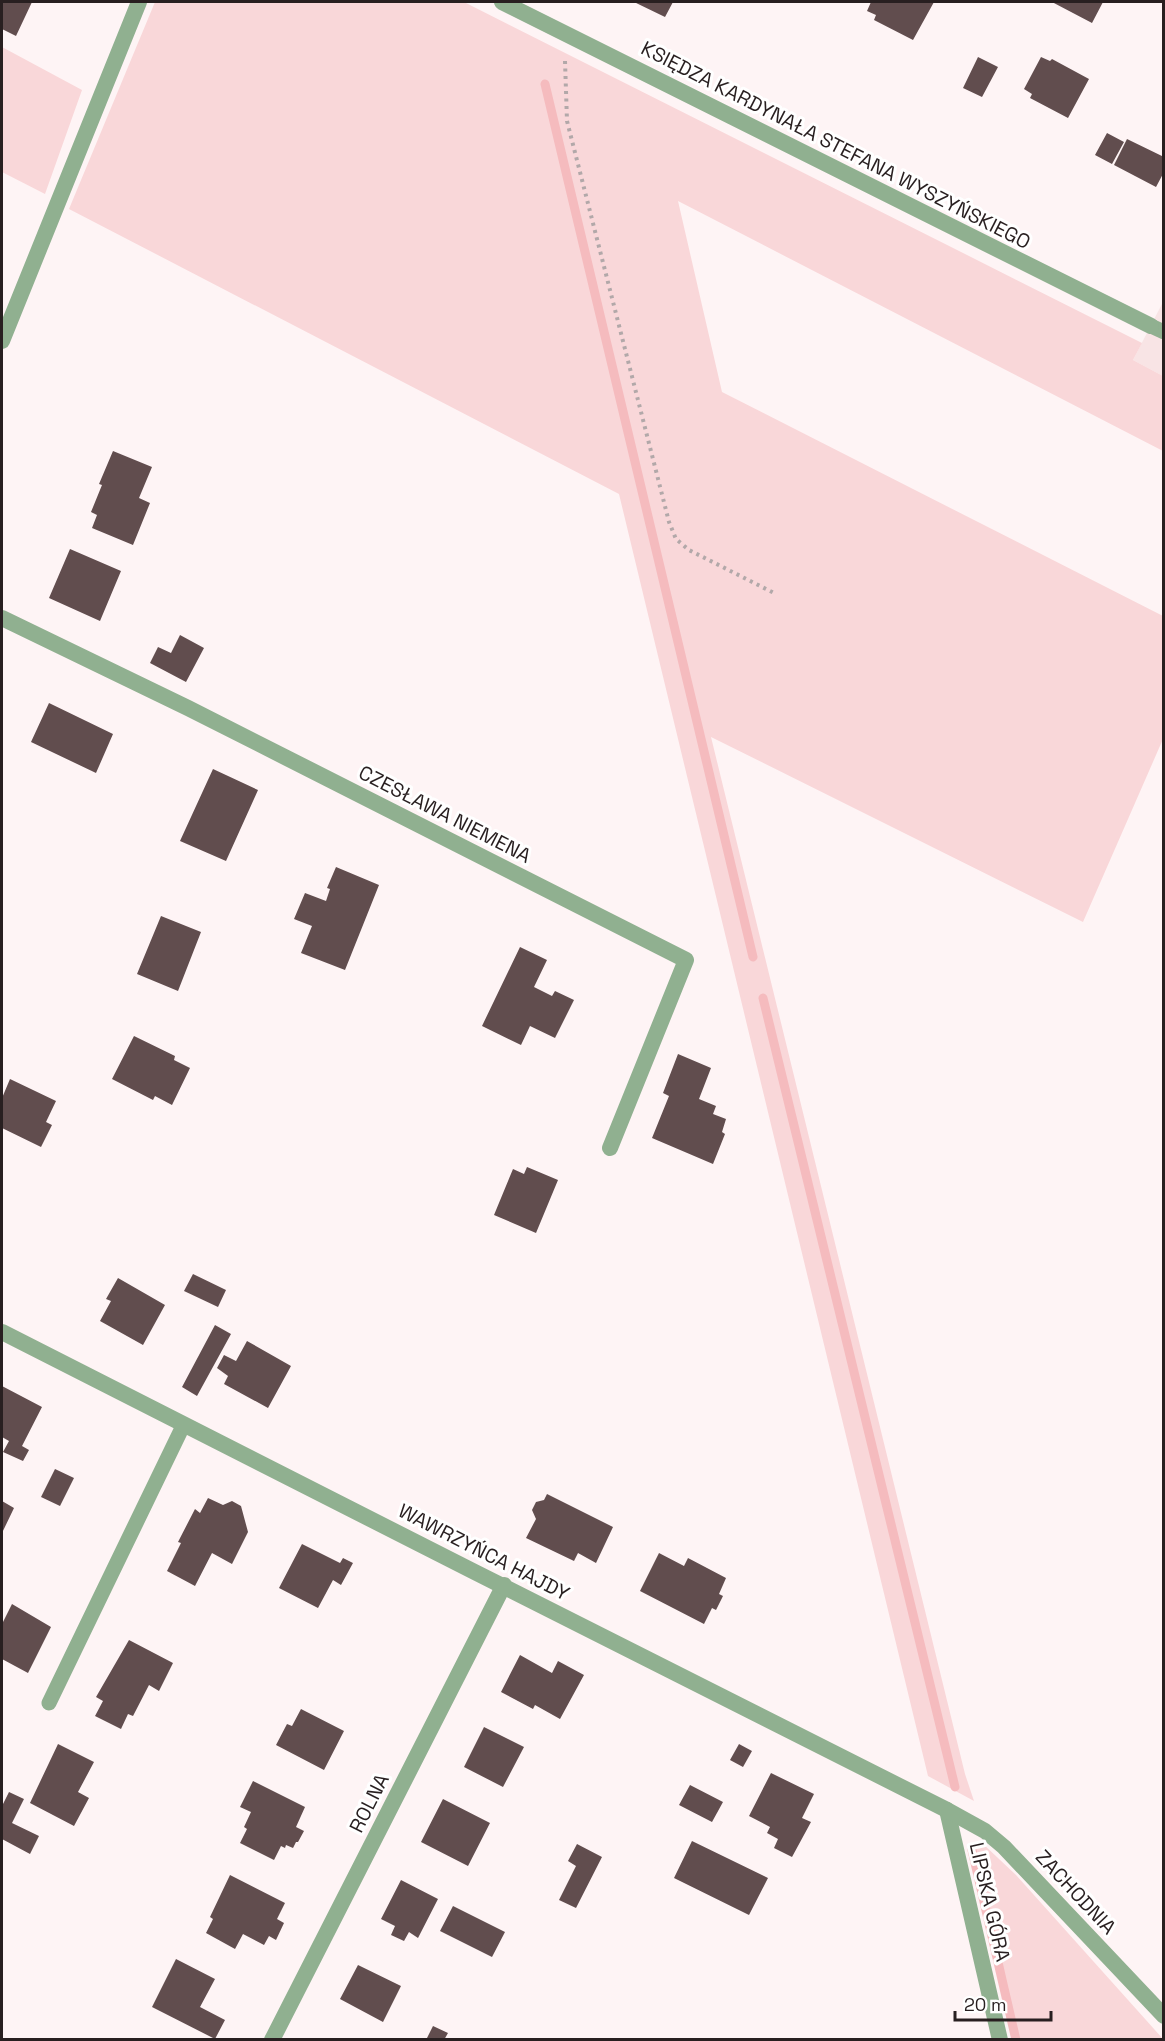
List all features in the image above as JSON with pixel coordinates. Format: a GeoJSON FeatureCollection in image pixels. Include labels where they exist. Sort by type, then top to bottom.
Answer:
{"type":"FeatureCollection","features":[{"type":"Feature","properties":{"kind":"street"},"geometry":{"type":"LineString","coordinates":[[2,341],[139,2]]}},
{"type":"Feature","properties":{"kind":"street","name":"KSIĘDZA KARDYNAŁA STEFANA WYSZYŃSKIEGO"},"geometry":{"type":"LineString","coordinates":[[502,2],[1157,329]]}},
{"type":"Feature","properties":{"kind":"street","name":"CZESŁAWA NIEMENA"},"geometry":{"type":"LineString","coordinates":[[2,618],[188,708],[686,960],[610,1148]]}},
{"type":"Feature","properties":{"kind":"street","name":"WAWRZYŃCA HAJDY"},"geometry":{"type":"LineString","coordinates":[[2,1332],[183,1426],[504,1585],[947,1810]]}},
{"type":"Feature","properties":{"kind":"street","name":"ROLNA"},"geometry":{"type":"LineString","coordinates":[[272,2040],[504,1585]]}},
{"type":"Feature","properties":{"kind":"street","name":"ZACHODNIA"},"geometry":{"type":"LineString","coordinates":[[947,1810],[985,1832],[1004,1847],[1164,2016]]}},
{"type":"Feature","properties":{"kind":"street","name":"LIPSKA GÓRA"},"geometry":{"type":"LineString","coordinates":[[947,1810],[1000,2040]]}},
{"type":"Feature","properties":{"kind":"lane"},"geometry":{"type":"LineString","coordinates":[[49,1703],[183,1426]]}},
{"type":"Feature","properties":{"kind":"path"},"geometry":{"type":"LineString","coordinates":[[567,33],[564,75],[567,121],[669,522],[676,539],[689,550],[774,594]]}},
{"type":"Feature","properties":{"kind":"shaded area"},"geometry":{"type":"Polygon","coordinates":[[[155,2],[464,2],[1142,343],[1133,360],[1163,376],[1163,451],[678,201],[722,392],[1163,616],[1163,739],[1083,922],[711,737],[965,1774],[974,1801],[928,1776],[619,494],[69,209],[155,2]]]}},
{"type":"Feature","properties":{"kind":"shaded area"},"geometry":{"type":"Polygon","coordinates":[[[2,47],[82,90],[45,194],[2,172],[2,47]]]}},
{"type":"Feature","properties":{"kind":"shaded area"},"geometry":{"type":"Polygon","coordinates":[[[1163,302],[1163,376],[1133,360],[1163,302]]]}},
{"type":"Feature","properties":{"kind":"shaded area"},"geometry":{"type":"Polygon","coordinates":[[[981,1842],[1016,1875],[1163,2039],[1014,2039],[969,1845],[981,1842]]]}},
{"type":"Feature","properties":{"kind":"building"},"geometry":{"type":"Polygon","coordinates":[[[2,2],[32,2],[16,36],[2,29],[2,2]]]}},
{"type":"Feature","properties":{"kind":"building"},"geometry":{"type":"Polygon","coordinates":[[[634,2],[673,2],[665,17],[634,2]]]}},
{"type":"Feature","properties":{"kind":"building"},"geometry":{"type":"Polygon","coordinates":[[[871,2],[934,2],[913,40],[874,20],[876,15],[867,11],[871,2]]]}},
{"type":"Feature","properties":{"kind":"building"},"geometry":{"type":"Polygon","coordinates":[[[1052,2],[1103,2],[1092,23],[1052,2]]]}},
{"type":"Feature","properties":{"kind":"building"},"geometry":{"type":"Polygon","coordinates":[[[978,57],[998,67],[982,97],[963,88],[978,57]]]}},
{"type":"Feature","properties":{"kind":"building"},"geometry":{"type":"Polygon","coordinates":[[[1041,57],[1050,61],[1052,59],[1089,79],[1068,118],[1030,98],[1032,94],[1024,89],[1041,57]]]}},
{"type":"Feature","properties":{"kind":"building"},"geometry":{"type":"Polygon","coordinates":[[[1107,133],[1124,142],[1112,164],[1095,155],[1107,133]]]}},
{"type":"Feature","properties":{"kind":"building"},"geometry":{"type":"Polygon","coordinates":[[[1127,139],[1164,157],[1164,172],[1156,187],[1114,165],[1127,139]]]}},
{"type":"Feature","properties":{"kind":"building"},"geometry":{"type":"Polygon","coordinates":[[[113,451],[152,467],[139,498],[150,503],[133,545],[92,528],[97,515],[91,512],[102,485],[99,484],[113,451]]]}},
{"type":"Feature","properties":{"kind":"building"},"geometry":{"type":"Polygon","coordinates":[[[70,549],[121,571],[100,621],[49,598],[70,549]]]}},
{"type":"Feature","properties":{"kind":"building"},"geometry":{"type":"Polygon","coordinates":[[[180,635],[204,648],[186,682],[150,663],[158,647],[171,653],[180,635]]]}},
{"type":"Feature","properties":{"kind":"building"},"geometry":{"type":"Polygon","coordinates":[[[49,703],[113,734],[96,773],[31,742],[49,703]]]}},
{"type":"Feature","properties":{"kind":"building"},"geometry":{"type":"Polygon","coordinates":[[[213,769],[258,790],[226,861],[180,841],[213,769]]]}},
{"type":"Feature","properties":{"kind":"building"},"geometry":{"type":"Polygon","coordinates":[[[336,867],[379,885],[345,970],[301,953],[312,926],[294,919],[305,893],[326,901],[330,889],[327,888],[336,867]]]}},
{"type":"Feature","properties":{"kind":"building"},"geometry":{"type":"Polygon","coordinates":[[[161,916],[201,932],[178,991],[137,974],[161,916]]]}},
{"type":"Feature","properties":{"kind":"building"},"geometry":{"type":"Polygon","coordinates":[[[520,947],[547,960],[534,987],[552,996],[555,991],[574,1000],[555,1038],[530,1026],[521,1045],[482,1026],[520,947]]]}},
{"type":"Feature","properties":{"kind":"building"},"geometry":{"type":"Polygon","coordinates":[[[134,1036],[175,1056],[174,1060],[190,1068],[172,1105],[155,1096],[153,1100],[112,1079],[134,1036]]]}},
{"type":"Feature","properties":{"kind":"building"},"geometry":{"type":"Polygon","coordinates":[[[678,1054],[711,1068],[699,1099],[716,1106],[713,1114],[726,1119],[722,1132],[725,1134],[713,1164],[652,1138],[669,1096],[663,1093],[678,1054]]]}},
{"type":"Feature","properties":{"kind":"building"},"geometry":{"type":"Polygon","coordinates":[[[10,1079],[56,1101],[46,1122],[52,1125],[41,1147],[2,1128],[2,1098],[10,1079]]]}},
{"type":"Feature","properties":{"kind":"building"},"geometry":{"type":"Polygon","coordinates":[[[527,1167],[558,1180],[536,1233],[494,1215],[513,1169],[524,1174],[527,1167]]]}},
{"type":"Feature","properties":{"kind":"building"},"geometry":{"type":"Polygon","coordinates":[[[193,1274],[226,1290],[218,1307],[184,1291],[193,1274]]]}},
{"type":"Feature","properties":{"kind":"building"},"geometry":{"type":"Polygon","coordinates":[[[118,1278],[165,1305],[143,1345],[100,1321],[111,1301],[106,1299],[118,1278]]]}},
{"type":"Feature","properties":{"kind":"building"},"geometry":{"type":"Polygon","coordinates":[[[215,1325],[231,1334],[197,1396],[182,1387],[215,1325]]]}},
{"type":"Feature","properties":{"kind":"building"},"geometry":{"type":"Polygon","coordinates":[[[247,1341],[291,1366],[268,1408],[224,1384],[228,1376],[217,1368],[224,1355],[236,1361],[247,1341]]]}},
{"type":"Feature","properties":{"kind":"building"},"geometry":{"type":"Polygon","coordinates":[[[2,1386],[42,1407],[22,1446],[29,1450],[23,1461],[3,1452],[9,1441],[2,1437],[2,1386]]]}},
{"type":"Feature","properties":{"kind":"building"},"geometry":{"type":"Polygon","coordinates":[[[55,1469],[74,1478],[60,1506],[41,1497],[55,1469]]]}},
{"type":"Feature","properties":{"kind":"building"},"geometry":{"type":"Polygon","coordinates":[[[547,1494],[613,1527],[596,1563],[578,1553],[574,1561],[526,1538],[536,1519],[532,1510],[536,1502],[544,1500],[547,1494]]]}},
{"type":"Feature","properties":{"kind":"building"},"geometry":{"type":"Polygon","coordinates":[[[208,1498],[223,1505],[232,1501],[241,1506],[248,1532],[232,1564],[212,1553],[195,1586],[167,1571],[181,1543],[178,1542],[195,1509],[200,1513],[208,1498]]]}},
{"type":"Feature","properties":{"kind":"building"},"geometry":{"type":"Polygon","coordinates":[[[2,1501],[14,1508],[2,1533],[2,1501]]]}},
{"type":"Feature","properties":{"kind":"building"},"geometry":{"type":"Polygon","coordinates":[[[302,1544],[340,1563],[343,1558],[353,1563],[341,1585],[333,1580],[318,1608],[279,1588],[302,1544]]]}},
{"type":"Feature","properties":{"kind":"building"},"geometry":{"type":"Polygon","coordinates":[[[659,1553],[684,1566],[688,1558],[726,1578],[719,1594],[723,1596],[716,1610],[712,1608],[704,1624],[640,1591],[659,1553]]]}},
{"type":"Feature","properties":{"kind":"building"},"geometry":{"type":"Polygon","coordinates":[[[12,1604],[51,1627],[28,1673],[2,1659],[2,1624],[12,1604]]]}},
{"type":"Feature","properties":{"kind":"building"},"geometry":{"type":"Polygon","coordinates":[[[129,1640],[173,1663],[159,1691],[149,1685],[133,1716],[128,1714],[121,1729],[95,1716],[103,1701],[96,1697],[129,1640]]]}},
{"type":"Feature","properties":{"kind":"building"},"geometry":{"type":"Polygon","coordinates":[[[520,1655],[552,1673],[558,1661],[584,1675],[560,1719],[535,1705],[533,1709],[501,1692],[520,1655]]]}},
{"type":"Feature","properties":{"kind":"building"},"geometry":{"type":"Polygon","coordinates":[[[301,1709],[344,1731],[324,1770],[276,1745],[287,1724],[292,1726],[301,1709]]]}},
{"type":"Feature","properties":{"kind":"building"},"geometry":{"type":"Polygon","coordinates":[[[484,1727],[524,1747],[503,1787],[464,1767],[484,1727]]]}},
{"type":"Feature","properties":{"kind":"building"},"geometry":{"type":"Polygon","coordinates":[[[58,1744],[94,1762],[78,1792],[89,1798],[74,1826],[30,1803],[58,1744]]]}},
{"type":"Feature","properties":{"kind":"building"},"geometry":{"type":"Polygon","coordinates":[[[739,1744],[752,1751],[743,1767],[730,1760],[739,1744]]]}},
{"type":"Feature","properties":{"kind":"building"},"geometry":{"type":"Polygon","coordinates":[[[771,1773],[814,1794],[802,1818],[811,1822],[792,1857],[774,1848],[778,1839],[767,1833],[770,1827],[749,1816],[771,1773]]]}},
{"type":"Feature","properties":{"kind":"building"},"geometry":{"type":"Polygon","coordinates":[[[253,1781],[305,1807],[296,1827],[304,1831],[298,1842],[293,1848],[286,1845],[285,1848],[281,1846],[274,1860],[240,1843],[247,1829],[244,1827],[251,1812],[240,1807],[253,1781]]]}},
{"type":"Feature","properties":{"kind":"building"},"geometry":{"type":"Polygon","coordinates":[[[690,1785],[723,1802],[712,1822],[679,1805],[690,1785]]]}},
{"type":"Feature","properties":{"kind":"building"},"geometry":{"type":"Polygon","coordinates":[[[9,1792],[24,1799],[12,1823],[39,1836],[30,1854],[2,1839],[2,1806],[9,1792]]]}},
{"type":"Feature","properties":{"kind":"building"},"geometry":{"type":"Polygon","coordinates":[[[443,1799],[490,1823],[468,1866],[421,1842],[443,1799]]]}},
{"type":"Feature","properties":{"kind":"building"},"geometry":{"type":"Polygon","coordinates":[[[692,1841],[768,1878],[749,1915],[674,1878],[692,1841]]]}},
{"type":"Feature","properties":{"kind":"building"},"geometry":{"type":"Polygon","coordinates":[[[577,1844],[602,1857],[576,1908],[559,1900],[576,1866],[568,1861],[577,1844]]]}},
{"type":"Feature","properties":{"kind":"building"},"geometry":{"type":"Polygon","coordinates":[[[230,1875],[285,1903],[277,1919],[284,1923],[276,1940],[269,1936],[264,1945],[243,1934],[235,1949],[206,1933],[213,1919],[210,1917],[230,1875]]]}},
{"type":"Feature","properties":{"kind":"building"},"geometry":{"type":"Polygon","coordinates":[[[401,1880],[438,1899],[418,1938],[409,1932],[404,1941],[391,1935],[395,1926],[381,1919],[401,1880]]]}},
{"type":"Feature","properties":{"kind":"building"},"geometry":{"type":"Polygon","coordinates":[[[453,1906],[505,1932],[492,1957],[440,1931],[453,1906]]]}},
{"type":"Feature","properties":{"kind":"building"},"geometry":{"type":"Polygon","coordinates":[[[176,1959],[215,1979],[200,2007],[225,2020],[215,2039],[152,2007],[176,1959]]]}},
{"type":"Feature","properties":{"kind":"building"},"geometry":{"type":"Polygon","coordinates":[[[358,1965],[401,1986],[383,2022],[340,1999],[358,1965]]]}},
{"type":"Feature","properties":{"kind":"building"},"geometry":{"type":"Polygon","coordinates":[[[433,2026],[448,2033],[444,2040],[426,2040],[433,2026]]]}},
{"type":"Feature","properties":{"kind":"waterway"},"geometry":{"type":"LineString","coordinates":[[545,84],[753,957]]}},
{"type":"Feature","properties":{"kind":"waterway"},"geometry":{"type":"LineString","coordinates":[[763,998],[955,1787]]}},
{"type":"Feature","properties":{"kind":"waterway"},"geometry":{"type":"LineString","coordinates":[[972,1850],[1016,2040]]}}]}
